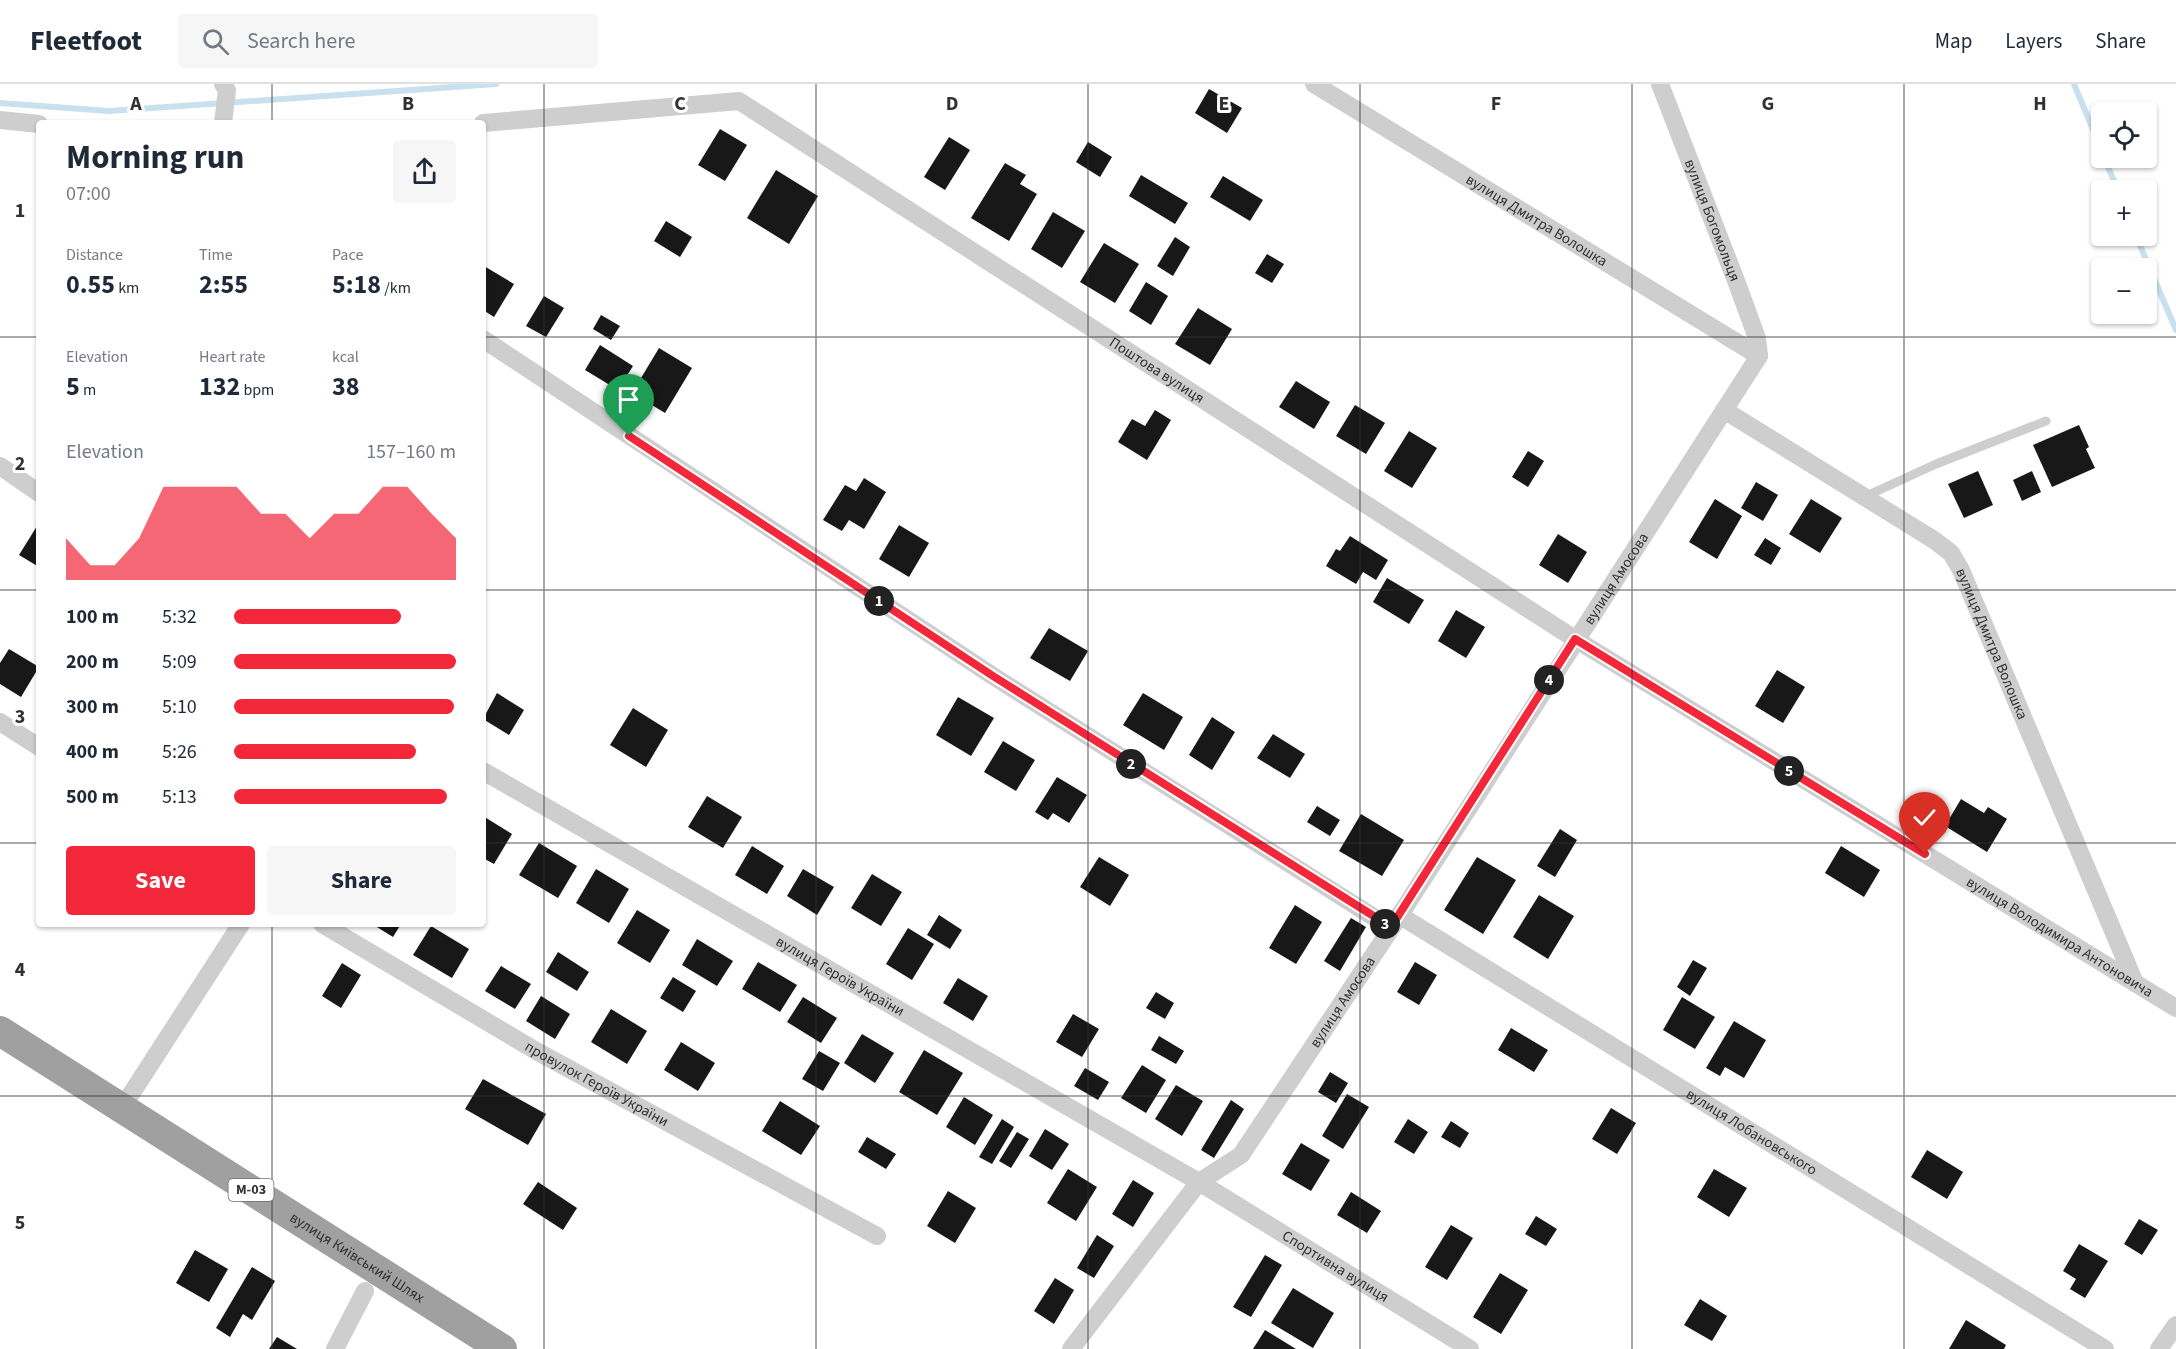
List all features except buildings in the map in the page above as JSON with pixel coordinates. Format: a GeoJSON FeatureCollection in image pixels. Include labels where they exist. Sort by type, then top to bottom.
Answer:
{"type":"FeatureCollection","features":[{"type":"Feature","properties":{"kind":"highway","name":"вулиця Київський Шлях"},"geometry":{"type":"LineString","coordinates":[[0,1030],[502,1349]]}},
{"type":"Feature","properties":{"kind":"street","name":"вулиця Дмитра Волошка"},"geometry":{"type":"LineString","coordinates":[[1314,84],[1759,356]]}},
{"type":"Feature","properties":{"kind":"street","name":"вулиця Богомольця"},"geometry":{"type":"LineString","coordinates":[[1660,84],[1757,338],[1759,356]]}},
{"type":"Feature","properties":{"kind":"street"},"geometry":{"type":"LineString","coordinates":[[223,120],[225,87]]}},
{"type":"Feature","properties":{"kind":"street","name":"Поштова вулиця"},"geometry":{"type":"LineString","coordinates":[[486,123],[739,102],[1575,639]]}},
{"type":"Feature","properties":{"kind":"street"},"geometry":{"type":"LineString","coordinates":[[0,120],[36,124]]}},
{"type":"Feature","properties":{"kind":"street","name":"вулиця Лобановського"},"geometry":{"type":"LineString","coordinates":[[486,341],[993,676],[2105,1349]]}},
{"type":"Feature","properties":{"kind":"street","name":"вулиця Амосова"},"geometry":{"type":"LineString","coordinates":[[1071,1349],[1199,1182],[1241,1155],[1395,921],[1759,356]]}},
{"type":"Feature","properties":{"kind":"street","name":"вулиця Дмитра Волошка"},"geometry":{"type":"LineString","coordinates":[[1724,410],[1951,553],[1962,570],[2134,983]]}},
{"type":"Feature","properties":{"kind":"street"},"geometry":{"type":"LineString","coordinates":[[0,466],[36,491]]}},
{"type":"Feature","properties":{"kind":"street","name":"вулиця Володимира Антоновича"},"geometry":{"type":"LineString","coordinates":[[1575,639],[2176,1008]]}},
{"type":"Feature","properties":{"kind":"street"},"geometry":{"type":"LineString","coordinates":[[0,722],[36,745]]}},
{"type":"Feature","properties":{"kind":"street","name":"вулиця Героїв України"},"geometry":{"type":"LineString","coordinates":[[486,773],[1199,1182]]}},
{"type":"Feature","properties":{"kind":"street"},"geometry":{"type":"LineString","coordinates":[[122,1108],[239,927]]}},
{"type":"Feature","properties":{"kind":"street","name":"провулок Героїв України"},"geometry":{"type":"LineString","coordinates":[[327,927],[538,1052],[877,1236]]}},
{"type":"Feature","properties":{"kind":"street","name":"Спортивна вулиця"},"geometry":{"type":"LineString","coordinates":[[1199,1182],[1470,1349]]}},
{"type":"Feature","properties":{"kind":"street"},"geometry":{"type":"LineString","coordinates":[[335,1349],[365,1291]]}},
{"type":"Feature","properties":{"kind":"street"},"geometry":{"type":"LineString","coordinates":[[2160,1349],[2176,1325]]}},
{"type":"Feature","properties":{"kind":"lane"},"geometry":{"type":"LineString","coordinates":[[1864,497],[1936,464],[2046,421]]}},
{"type":"Feature","properties":{"kind":"waterway"},"geometry":{"type":"LineString","coordinates":[[0,103],[109,111],[496,84]]}},
{"type":"Feature","properties":{"kind":"waterway"},"geometry":{"type":"LineString","coordinates":[[2074,84],[2091,125]]}},
{"type":"Feature","properties":{"kind":"waterway"},"geometry":{"type":"LineString","coordinates":[[2108,168],[2114,180]]}},
{"type":"Feature","properties":{"kind":"waterway"},"geometry":{"type":"LineString","coordinates":[[2140,246],[2176,330]]}},
{"type":"Feature","properties":{"kind":"route"},"geometry":{"type":"LineString","coordinates":[[629,436],[993,676],[1391,927],[1575,639],[1925,854]]}}]}
